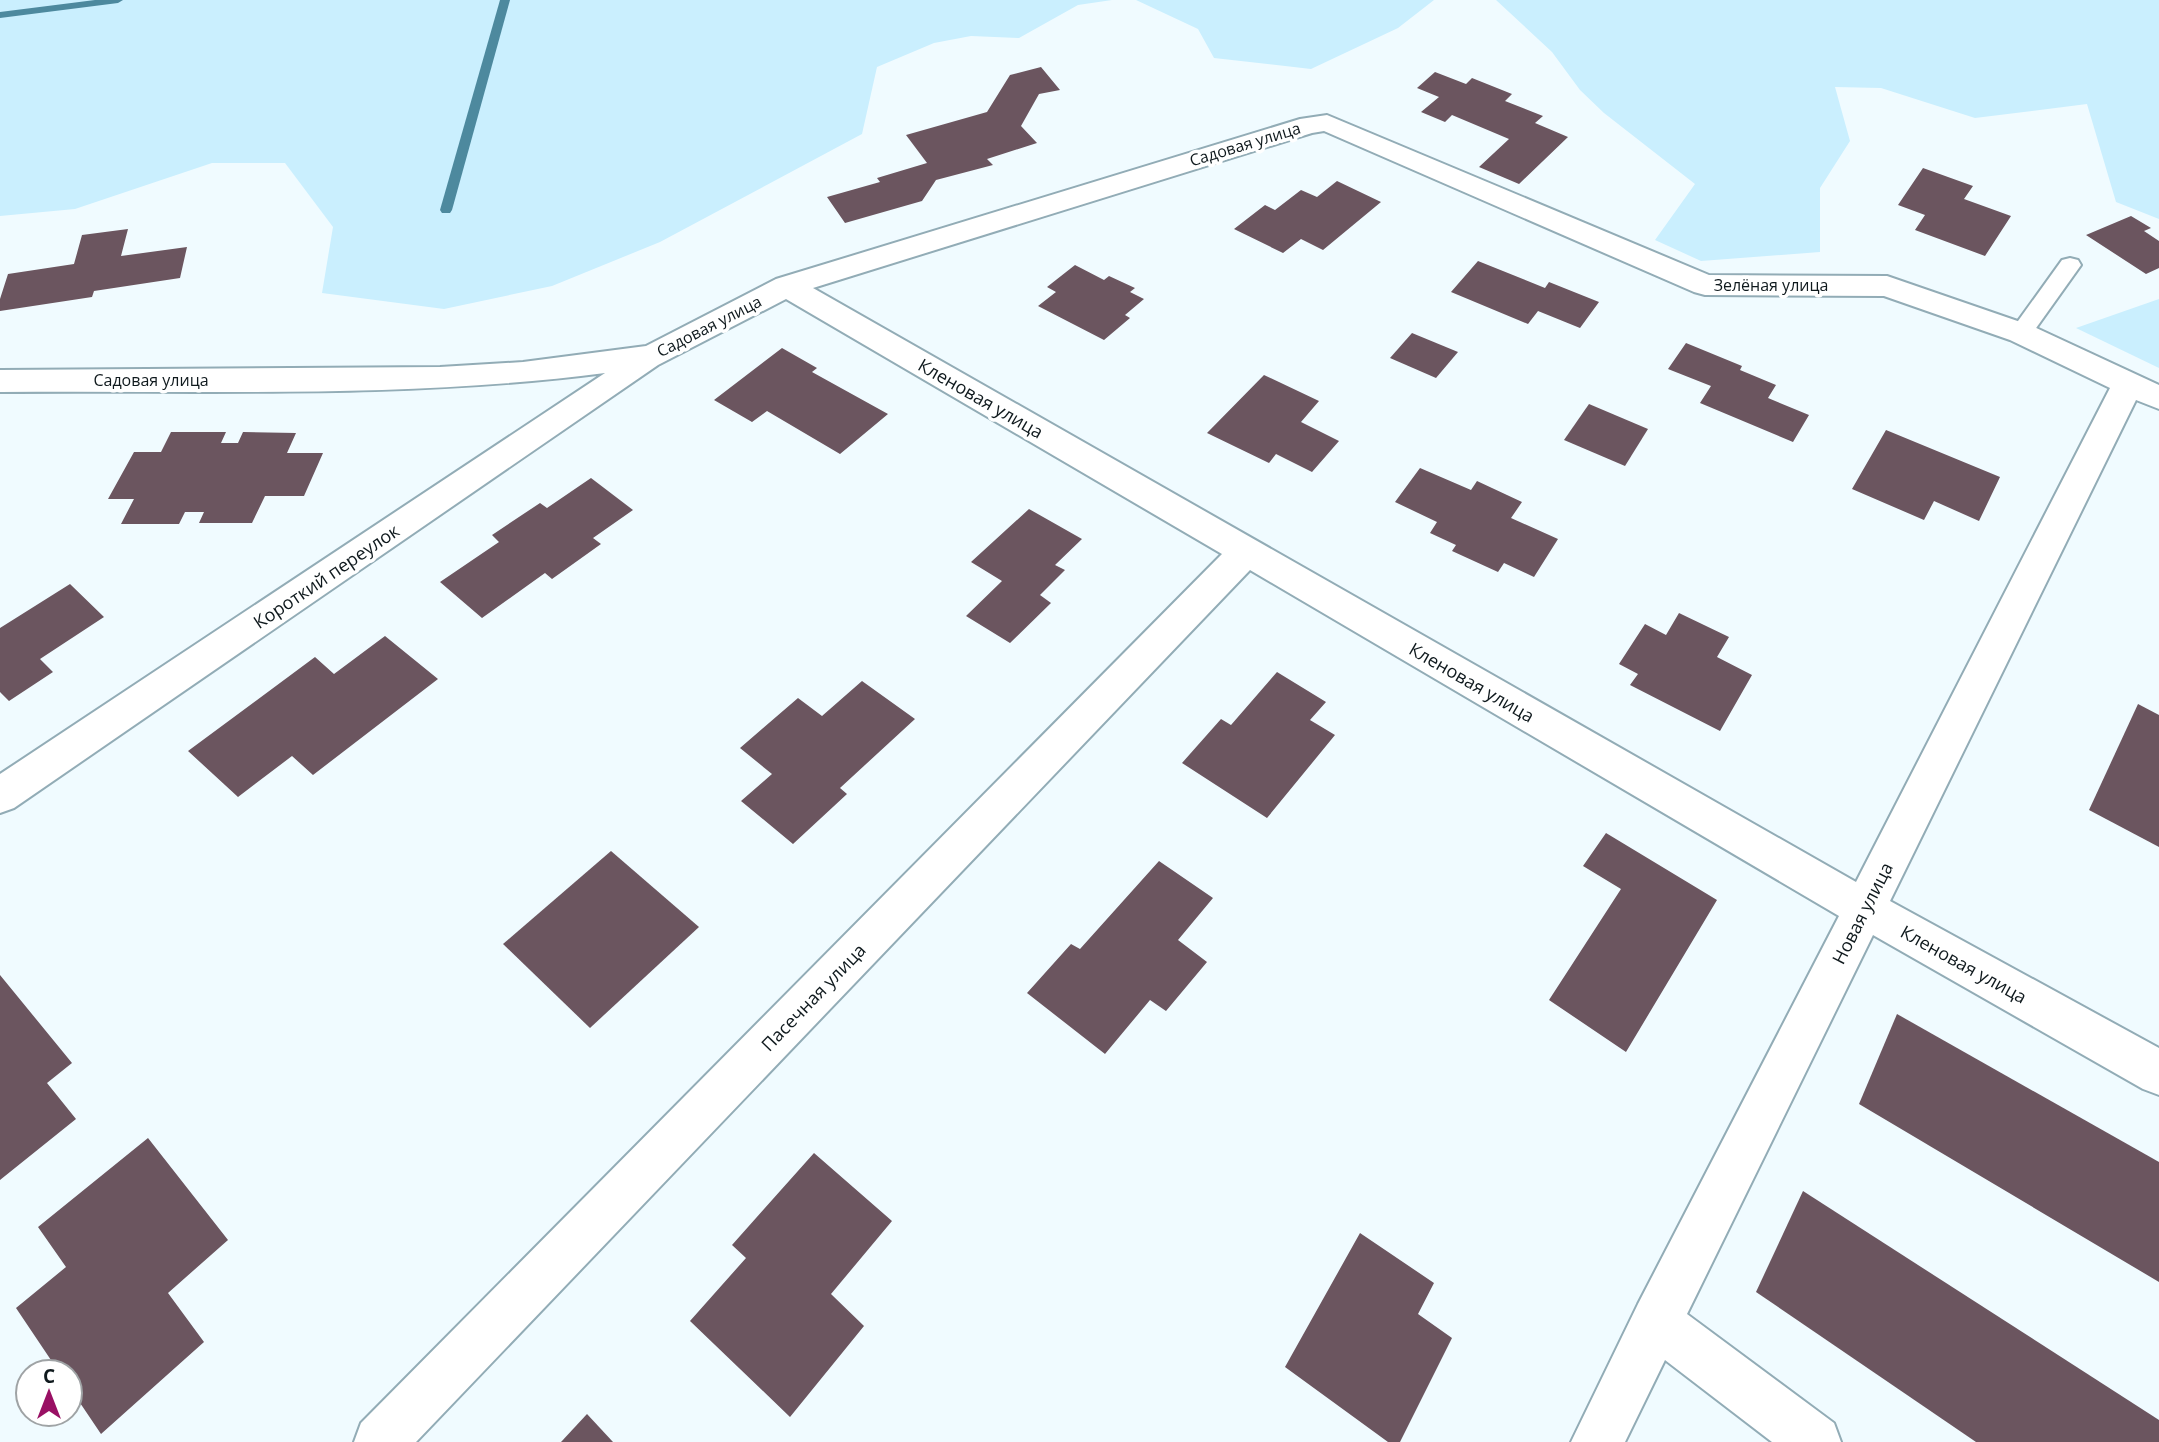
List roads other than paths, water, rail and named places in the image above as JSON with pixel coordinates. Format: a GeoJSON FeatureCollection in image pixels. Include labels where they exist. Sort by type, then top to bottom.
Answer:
{"type":"FeatureCollection","features":[{"type":"Feature","properties":{"kind":"street","name":"Зелёная улица"},"geometry":{"type":"LineString","coordinates":[[1309,125],[1328,123],[1338,126],[1705,285],[1887,286],[2021,333],[2143,392]]}},
{"type":"Feature","properties":{"kind":"street","name":"Садовая улица"},"geometry":{"type":"LineString","coordinates":[[0,381],[440,378],[523,373],[653,356],[788,286],[1309,125]]}},
{"type":"Feature","properties":{"kind":"street","name":"Кленовая улица"},"geometry":{"type":"LineString","coordinates":[[788,286],[1864,908],[2159,1073]]}},
{"type":"Feature","properties":{"kind":"street","name":"Короткий переулок"},"geometry":{"type":"LineString","coordinates":[[0,796],[653,356]]}},
{"type":"Feature","properties":{"kind":"street","name":"Новая улица"},"geometry":{"type":"LineString","coordinates":[[1597,1442],[1864,908],[2143,392]]}},
{"type":"Feature","properties":{"kind":"street","name":"Пасечная улица"},"geometry":{"type":"LineString","coordinates":[[380,1442],[1246,552]]}},
{"type":"Feature","properties":{"kind":"street"},"geometry":{"type":"LineString","coordinates":[[1656,1322],[1815,1442]]}},
{"type":"Feature","properties":{"kind":"lane"},"geometry":{"type":"LineString","coordinates":[[2021,333],[2070,265]]}},
{"type":"Feature","properties":{"kind":"waterway"},"geometry":{"type":"LineString","coordinates":[[0,15],[118,0]]}},
{"type":"Feature","properties":{"kind":"waterway"},"geometry":{"type":"LineString","coordinates":[[446,210],[505,0]]}}]}
